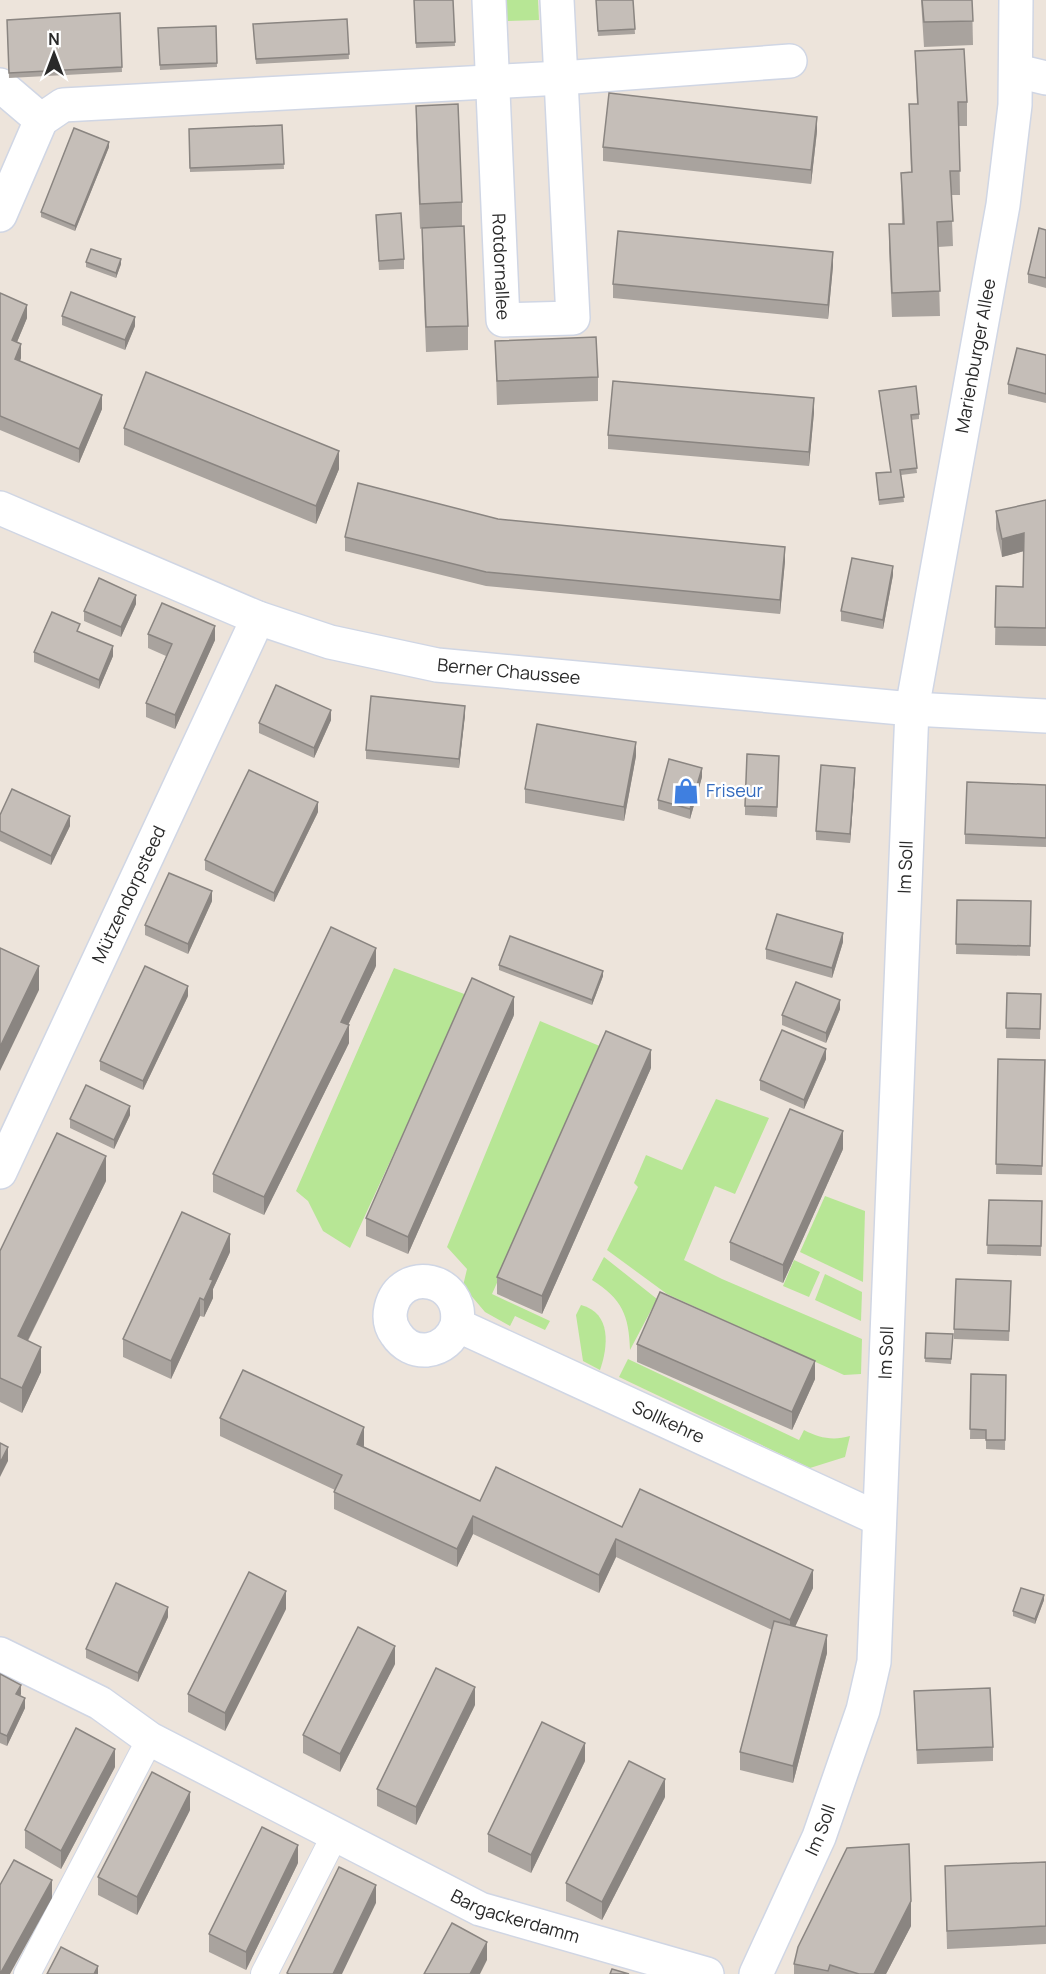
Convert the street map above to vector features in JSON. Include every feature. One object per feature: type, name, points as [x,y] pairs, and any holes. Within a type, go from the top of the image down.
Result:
[{"type":"street","name":"Rotdornallee","points":[[489,0],[503,320],[573,318],[557,0]]},
{"type":"street","name":"Marienburger Allee","points":[[912,709],[1003,205],[1015,105],[1031,74],[1016,0]]},
{"type":"street","points":[[0,215],[41,120],[63,105],[561,78],[790,61]]},
{"type":"street","points":[[0,85],[41,120]]},
{"type":"street","name":"Berner Chaussee","points":[[0,508],[258,618],[330,642],[437,665],[912,709],[1046,716]]},
{"type":"street","name":"Mützendorpsteed","points":[[0,1172],[258,618]]},
{"type":"street","name":"Im Soll","points":[[756,1974],[819,1837],[862,1710],[874,1662],[912,709]]},
{"type":"street","name":"Sollkehre","points":[[457,1325],[879,1519]]},
{"type":"street","name":"Bargackerdamm","points":[[0,1654],[100,1703],[150,1738],[480,1909],[707,1974]]},
{"type":"street","points":[[27,1974],[150,1738]]},
{"type":"street","points":[[264,1974],[335,1835]]},
{"type":"green space","points":[[505,0],[538,0],[539,20],[506,21]]},
{"type":"green space","points":[[394,968],[467,995],[350,1248],[323,1231],[308,1201],[296,1191]]},
{"type":"green space","points":[[540,1021],[602,1047],[492,1294],[550,1321],[545,1330],[515,1316],[510,1326],[485,1312],[463,1286],[467,1269],[447,1247]]},
{"type":"green space","points":[[716,1099],[769,1118],[735,1194],[715,1186],[684,1260],[722,1279],[862,1339],[861,1374],[844,1375],[667,1294],[607,1250],[638,1187],[634,1183],[646,1155],[682,1170]]},
{"type":"green space","points":[[825,1196],[865,1211],[863,1282],[800,1252]]},
{"type":"green space","points":[[604,1257],[657,1299],[630,1350],[628,1327],[622,1309],[610,1294],[592,1280]]},
{"type":"green space","points":[[794,1260],[820,1272],[809,1297],[783,1286]]},
{"type":"green space","points":[[825,1274],[862,1292],[861,1321],[815,1300]]},
{"type":"green space","points":[[581,1305],[591,1309],[603,1323],[606,1341],[600,1370],[583,1361],[576,1315]]},
{"type":"green space","points":[[628,1359],[799,1440],[804,1430],[826,1438],[850,1436],[845,1457],[810,1468],[619,1377]]},
{"type":"building","points":[[414,0],[453,0],[455,42],[416,43]]},
{"type":"building","points":[[596,0],[633,0],[635,29],[598,31]]},
{"type":"building","points":[[922,0],[972,0],[973,21],[924,22]]},
{"type":"building","points":[[120,13],[122,67],[9,73],[7,20]]},
{"type":"building","points":[[347,19],[349,54],[256,59],[253,24]]},
{"type":"building","points":[[216,26],[217,63],[160,65],[158,28]]},
{"type":"building","points":[[964,49],[967,102],[958,102],[960,171],[950,171],[953,221],[937,222],[940,291],[892,293],[889,224],[904,224],[901,173],[912,172],[909,104],[918,104],[915,51]]},
{"type":"building","points":[[609,93],[817,117],[811,170],[603,147]]},
{"type":"building","points":[[458,104],[462,202],[420,204],[416,106]]},
{"type":"building","points":[[282,125],[284,164],[190,168],[189,129]]},
{"type":"building","points":[[74,128],[109,142],[75,226],[41,212]]},
{"type":"building","points":[[401,213],[404,259],[379,261],[376,215]]},
{"type":"building","points":[[464,226],[468,326],[426,327],[422,228]]},
{"type":"building","points":[[1039,228],[1046,230],[1046,278],[1028,274]]},
{"type":"building","points":[[618,231],[833,252],[828,305],[613,284]]},
{"type":"building","points":[[91,249],[121,259],[116,273],[86,262]]},
{"type":"building","points":[[71,292],[135,317],[125,340],[62,316]]},
{"type":"building","points":[[0,293],[27,305],[12,340],[21,344],[15,359],[102,395],[79,449],[0,416]]},
{"type":"building","points":[[596,337],[598,377],[497,381],[495,341]]},
{"type":"building","points":[[1017,348],[1046,355],[1046,394],[1008,384]]},
{"type":"building","points":[[146,372],[339,451],[316,506],[124,428]]},
{"type":"building","points":[[613,381],[814,398],[809,452],[608,435]]},
{"type":"building","points":[[916,386],[919,414],[911,415],[917,468],[900,470],[904,497],[879,500],[876,473],[891,472],[879,391]]},
{"type":"building","points":[[358,483],[498,519],[785,547],[780,600],[486,572],[345,537]]},
{"type":"building","points":[[1046,500],[1046,628],[995,627],[996,586],[1023,587],[1024,533],[1002,539],[996,511]]},
{"type":"building","points":[[852,558],[893,566],[883,620],[841,611]]},
{"type":"building","points":[[99,578],[136,595],[121,627],[84,611]]},
{"type":"building","points":[[162,603],[215,626],[175,715],[146,703],[172,644],[148,634]]},
{"type":"building","points":[[52,612],[80,624],[77,631],[113,646],[99,680],[34,652]]},
{"type":"building","points":[[276,685],[331,710],[314,748],[259,723]]},
{"type":"building","points":[[371,696],[465,706],[459,759],[366,750]]},
{"type":"building","points":[[537,724],[636,742],[624,807],[525,789]]},
{"type":"building","points":[[747,754],[779,756],[777,807],[745,806]]},
{"type":"building","points":[[669,759],[702,768],[690,809],[658,800]]},
{"type":"building","points":[[821,765],[855,768],[850,834],[816,831]]},
{"type":"building","points":[[249,770],[318,802],[274,893],[205,860]]},
{"type":"building","points":[[967,782],[1046,785],[1046,838],[965,834]]},
{"type":"building","points":[[12,789],[70,816],[51,856],[0,831],[0,815]]},
{"type":"building","points":[[169,873],[212,891],[188,944],[145,925]]},
{"type":"building","points":[[957,900],[1031,901],[1030,946],[956,944]]},
{"type":"building","points":[[777,914],[843,933],[832,968],[766,949]]},
{"type":"building","points":[[331,927],[376,948],[341,1022],[349,1025],[264,1197],[213,1174]]},
{"type":"building","points":[[510,936],[603,971],[592,1000],[499,965]]},
{"type":"building","points":[[0,948],[39,966],[0,1047]]},
{"type":"building","points":[[145,966],[188,986],[143,1081],[100,1061]]},
{"type":"building","points":[[472,978],[514,997],[408,1237],[366,1218]]},
{"type":"building","points":[[796,982],[840,1000],[826,1033],[782,1015]]},
{"type":"building","points":[[1007,993],[1041,994],[1040,1029],[1006,1028]]},
{"type":"building","points":[[782,1030],[826,1049],[804,1100],[760,1080]]},
{"type":"building","points":[[606,1031],[651,1050],[542,1296],[497,1277]]},
{"type":"building","points":[[998,1059],[1045,1060],[1042,1166],[996,1164]]},
{"type":"building","points":[[86,1085],[130,1106],[114,1140],[70,1119]]},
{"type":"building","points":[[790,1109],[843,1131],[783,1265],[730,1242]]},
{"type":"building","points":[[57,1133],[106,1156],[18,1336],[41,1347],[22,1388],[0,1378],[0,1251]]},
{"type":"building","points":[[989,1200],[1042,1201],[1041,1246],[987,1245]]},
{"type":"building","points":[[182,1212],[230,1234],[210,1279],[213,1280],[204,1300],[200,1298],[171,1361],[123,1339]]},
{"type":"building","points":[[956,1279],[1011,1281],[1009,1331],[954,1329]]},
{"type":"building","points":[[660,1292],[815,1361],[792,1412],[637,1344]]},
{"type":"building","points":[[926,1333],[953,1334],[951,1359],[925,1358]]},
{"type":"building","points":[[243,1370],[364,1427],[357,1444],[480,1501],[496,1467],[622,1527],[640,1489],[813,1570],[790,1620],[616,1539],[599,1575],[473,1516],[457,1549],[334,1492],[342,1475],[220,1418]]},
{"type":"building","points":[[971,1374],[1006,1375],[1005,1440],[986,1440],[986,1430],[970,1429]]},
{"type":"building","points":[[0,1443],[8,1447],[0,1463]]},
{"type":"building","points":[[249,1572],[286,1591],[225,1713],[188,1694]]},
{"type":"building","points":[[116,1583],[168,1607],[138,1673],[86,1649]]},
{"type":"building","points":[[1021,1588],[1044,1595],[1035,1619],[1013,1611]]},
{"type":"building","points":[[774,1621],[827,1635],[793,1766],[740,1752]]},
{"type":"building","points":[[358,1627],[395,1646],[340,1754],[303,1735]]},
{"type":"building","points":[[436,1668],[475,1687],[416,1807],[377,1789]]},
{"type":"building","points":[[0,1674],[21,1685],[16,1694],[25,1698],[7,1736],[0,1733]]},
{"type":"building","points":[[990,1688],[993,1747],[917,1750],[914,1691]]},
{"type":"building","points":[[542,1722],[585,1743],[531,1855],[488,1834]]},
{"type":"building","points":[[76,1728],[115,1749],[61,1851],[25,1830]]},
{"type":"building","points":[[629,1761],[665,1779],[602,1902],[566,1883]]},
{"type":"building","points":[[152,1772],[190,1792],[137,1897],[98,1877]]},
{"type":"building","points":[[262,1827],[298,1845],[246,1952],[209,1934]]},
{"type":"building","points":[[909,1844],[911,1901],[874,1974],[859,1974],[830,1965],[828,1971],[794,1964],[798,1947],[847,1848]]},
{"type":"building","points":[[14,1860],[52,1880],[0,1974],[0,1885]]},
{"type":"building","points":[[1046,1862],[1046,1926],[947,1931],[945,1866]]},
{"type":"building","points":[[339,1867],[376,1885],[333,1974],[289,1974],[287,1973]]},
{"type":"building","points":[[452,1923],[487,1942],[470,1974],[424,1974]]},
{"type":"building","points":[[61,1947],[98,1966],[94,1974],[47,1974]]},
{"type":"building","points":[[612,1969],[629,1974],[610,1974]]},
{"type":"place","name":"Friseur","points":[[686,791]]}]
